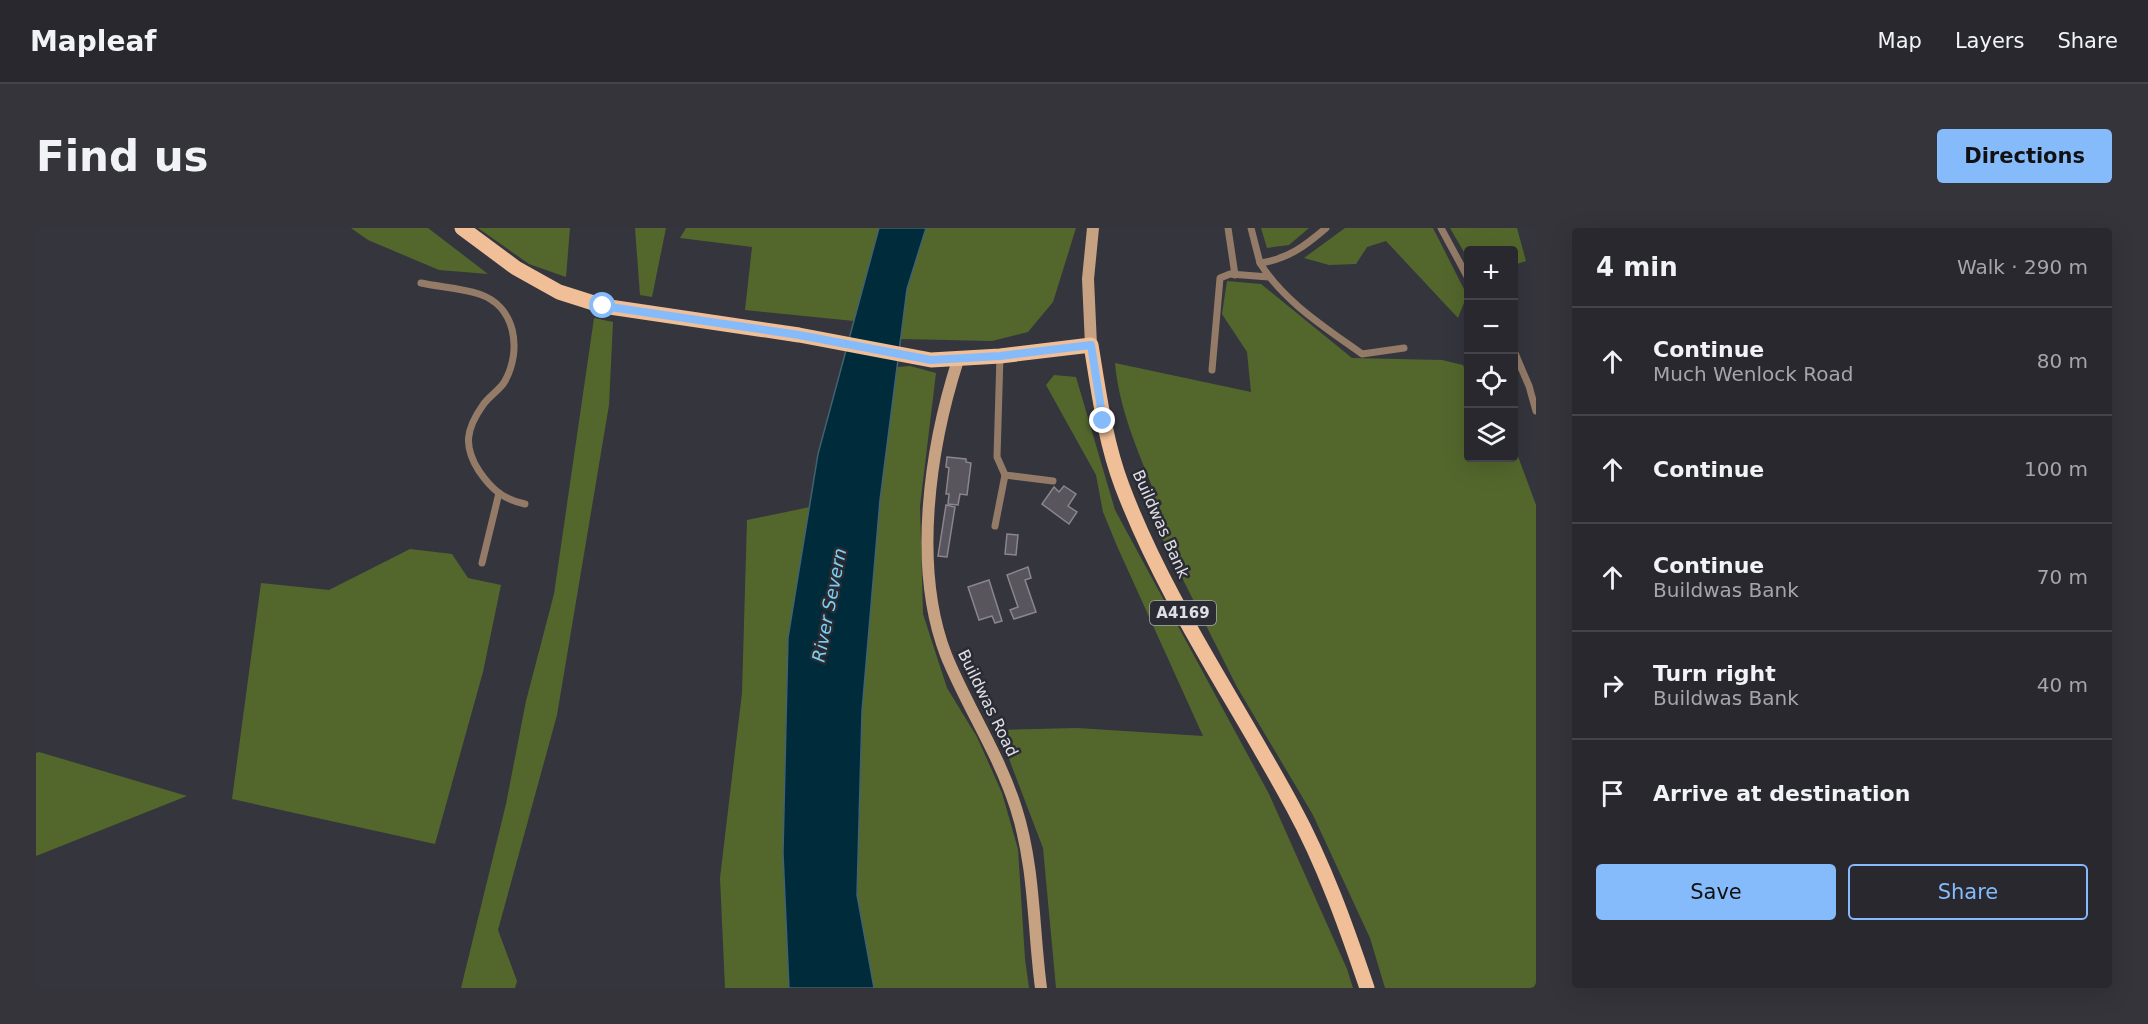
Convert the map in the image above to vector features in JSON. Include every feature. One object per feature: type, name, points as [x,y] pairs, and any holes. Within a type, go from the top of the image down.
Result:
[{"type":"main road","points":[[462,228],[516,268],[559,292],[584,302],[769,330],[931,360],[958,360],[1091,345]]},
{"type":"main road","name":"Buildwas Bank","points":[[1091,345],[1103,421],[1123,487],[1162,575],[1294,808],[1336,899],[1366,988]]},
{"type":"street","points":[[1091,345],[1088,279],[1093,228]]},
{"type":"street","name":"Buildwas Road","points":[[958,360],[947,394],[932,490],[928,565],[930,592],[945,653],[1003,772],[1016,808],[1031,872],[1041,988]]},
{"type":"lane","points":[[1228,228],[1235,275]]},
{"type":"lane","points":[[1251,228],[1260,263],[1269,277],[1318,322],[1362,354],[1404,348]]},
{"type":"lane","points":[[1260,263],[1276,261],[1300,250],[1326,228]]},
{"type":"lane","points":[[1441,228],[1464,271]]},
{"type":"lane","points":[[1212,370],[1217,286],[1224,275],[1269,277]]},
{"type":"lane","points":[[421,284],[480,294],[500,305],[515,334],[513,358],[504,382],[483,404],[470,430],[468,453],[487,483],[507,500],[525,504]]},
{"type":"lane","points":[[1515,354],[1536,411]]},
{"type":"lane","points":[[995,526],[1005,475],[997,457],[1000,356]]},
{"type":"lane","points":[[1005,475],[1053,481]]},
{"type":"lane","points":[[482,563],[499,493]]},
{"type":"green space","points":[[351,228],[428,228],[488,274],[439,270],[368,240]]},
{"type":"green space","points":[[478,228],[570,228],[566,277],[529,264]]},
{"type":"green space","points":[[635,228],[666,228],[652,297],[640,295]]},
{"type":"green space","points":[[686,228],[879,228],[854,321],[745,310],[752,247],[680,238]]},
{"type":"green space","points":[[926,228],[1076,228],[1053,302],[1028,332],[992,341],[900,339],[907,289]]},
{"type":"green space","points":[[1261,228],[1309,228],[1289,245],[1267,248]]},
{"type":"green space","points":[[1345,228],[1433,228],[1464,289],[1464,303],[1458,318],[1386,241],[1367,247],[1356,264],[1329,265],[1304,258]]},
{"type":"green space","points":[[1450,228],[1517,228],[1526,261],[1518,264],[1518,246],[1464,246],[1464,252]]},
{"type":"green space","points":[[1227,281],[1261,284],[1352,358],[1442,360],[1463,365],[1464,462],[1518,462],[1518,456],[1536,505],[1536,988],[1385,988],[1370,938],[1313,815],[1237,687],[1140,494],[1154,491],[1135,444],[1120,396],[1115,363],[1251,392],[1247,352],[1222,314]]},
{"type":"green space","points":[[594,318],[613,322],[609,405],[557,715],[498,930],[517,981],[515,988],[461,988],[506,804],[526,701],[554,594]]},
{"type":"green space","points":[[910,366],[936,373],[920,506],[923,614],[947,688],[977,737],[1002,793],[1018,849],[1029,988],[874,988],[857,895],[862,711],[880,500],[897,367]]},
{"type":"green space","points":[[1054,375],[1076,377],[1115,510],[1269,794],[1347,969],[1353,988],[1056,988],[1043,848],[998,730],[1077,728],[1203,736],[1103,512],[1096,475],[1046,385]]},
{"type":"green space","points":[[810,507],[788,638],[783,853],[789,988],[725,988],[720,878],[742,693],[747,520]]},
{"type":"green space","points":[[410,549],[452,554],[468,578],[501,585],[483,672],[435,844],[232,799],[261,583],[329,590]]},
{"type":"green space","points":[[36,753],[187,796],[36,856]]},
{"type":"water","name":"River Severn","points":[[879,228],[926,228],[907,289],[880,500],[862,711],[857,895],[874,988],[789,988],[783,853],[788,638],[818,454]]},
{"type":"building","points":[[947,457],[966,459],[966,462],[971,463],[967,495],[960,494],[958,505],[948,504]]},
{"type":"building","points":[[1064,486],[1076,494],[1068,506],[1077,512],[1069,524],[1042,504],[1054,487],[1059,492]]},
{"type":"building","points":[[946,505],[955,507],[947,557],[938,556]]},
{"type":"building","points":[[1007,534],[1018,535],[1016,555],[1005,554]]},
{"type":"building","points":[[1028,567],[1031,578],[1025,580],[1036,612],[1014,619],[1010,610],[1018,607],[1007,575]]},
{"type":"building","points":[[989,580],[1002,621],[995,623],[992,616],[979,620],[968,587]]},
{"type":"route","points":[[603,306],[799,335],[899,356],[931,360],[958,360],[1091,345],[1103,421]]}]
